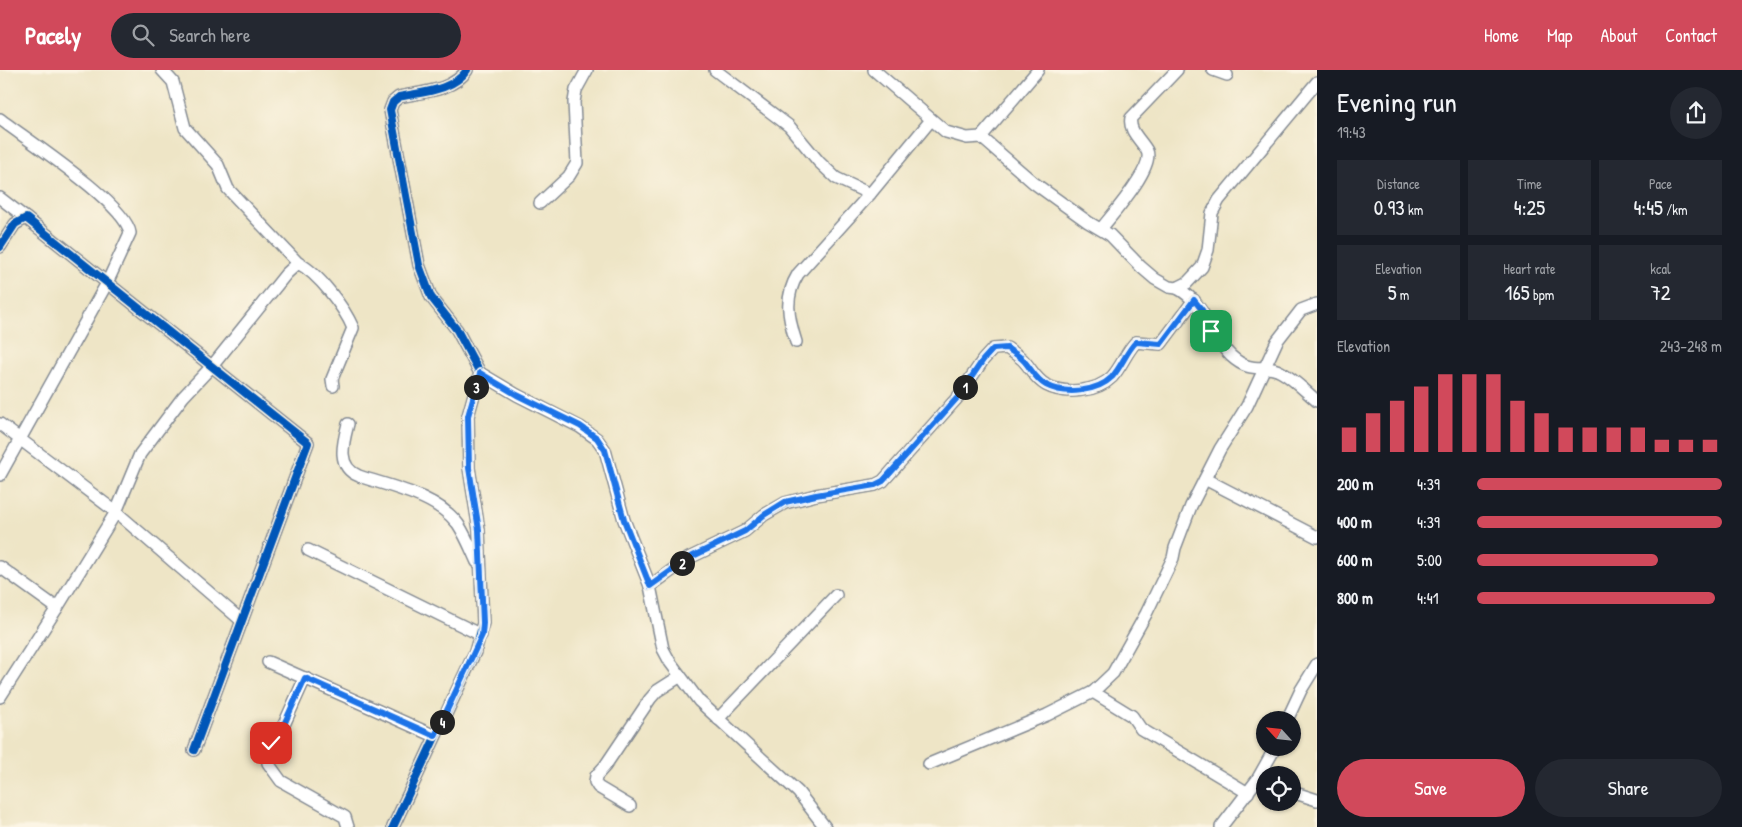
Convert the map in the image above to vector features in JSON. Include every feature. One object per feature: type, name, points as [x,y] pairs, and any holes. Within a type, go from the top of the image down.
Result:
[{"type":"street","points":[[162,70],[173,82],[185,128],[218,166],[228,189],[298,263],[307,268],[347,313],[353,328],[332,379],[333,386]]},
{"type":"street","points":[[393,827],[482,635],[483,623],[479,530],[469,468],[468,416],[480,373],[457,330],[431,297],[419,265],[390,114],[391,104],[396,99],[445,87],[456,81],[467,70]]},
{"type":"street","points":[[540,203],[569,176],[577,163],[574,102],[576,90],[587,70]]},
{"type":"street","points":[[715,70],[789,126],[819,162],[836,178],[870,194]]},
{"type":"street","points":[[874,70],[931,120],[954,136],[981,137],[1034,183],[1118,241],[1155,279],[1169,287],[1177,288],[1194,300],[1202,310],[1211,331],[1231,355],[1250,368],[1281,372],[1317,402]]},
{"type":"street","points":[[981,137],[1038,70]]},
{"type":"street","points":[[1101,229],[1140,177],[1148,163],[1148,152],[1132,128],[1131,118],[1178,70]]},
{"type":"street","points":[[1213,70],[1227,75]]},
{"type":"street","points":[[1177,288],[1187,282],[1202,267],[1208,250],[1212,213],[1219,200],[1317,82]]},
{"type":"street","points":[[0,119],[74,174],[120,213],[129,226],[130,233],[106,283],[0,475]]},
{"type":"street","points":[[796,342],[788,317],[792,284],[798,274],[870,194],[931,120]]},
{"type":"street","points":[[0,198],[213,365],[308,443],[194,750]]},
{"type":"street","points":[[0,247],[15,224],[26,218]]},
{"type":"street","points":[[0,697],[116,512],[140,454],[183,397],[213,365],[286,274],[298,263]]},
{"type":"street","points":[[650,586],[689,558],[745,531],[764,515],[785,502],[875,485],[883,481],[958,397],[983,360],[993,349],[1007,348],[1023,359],[1035,376],[1046,386],[1063,390],[1081,391],[1099,386],[1111,378],[1136,342],[1161,344],[1194,300]]},
{"type":"street","points":[[929,764],[1047,715],[1093,692],[1113,673],[1146,614],[1173,558],[1184,522],[1205,479],[1265,369],[1277,341],[1301,310],[1317,304]]},
{"type":"street","points":[[480,373],[517,395],[580,426],[597,438],[605,450],[624,520],[650,586],[663,650],[679,677],[718,720],[798,792],[826,827]]},
{"type":"street","points":[[0,424],[21,438],[116,512],[242,621]]},
{"type":"street","points":[[348,424],[342,449],[343,459],[349,470],[359,476],[429,502],[447,512],[458,525],[480,568]]},
{"type":"street","points":[[1205,479],[1317,538]]},
{"type":"street","points":[[308,550],[482,635]]},
{"type":"street","points":[[0,567],[57,608]]},
{"type":"street","points":[[718,720],[836,595]]},
{"type":"street","points":[[268,662],[435,736]]},
{"type":"street","points":[[1291,711],[1301,690],[1317,664]]},
{"type":"street","points":[[630,806],[598,787],[595,782],[596,776],[605,766],[650,699],[657,691],[679,677]]},
{"type":"street","points":[[305,678],[282,729],[271,743],[268,763],[281,781],[345,817],[348,827]]},
{"type":"street","points":[[1093,692],[1132,716],[1141,730],[1248,794]]},
{"type":"street","points":[[1221,827],[1256,786]]},
{"type":"street","points":[[1301,795],[1317,800]]},
{"type":"cycle path","points":[[393,827],[475,652],[483,623],[479,530],[469,468],[468,416],[480,373],[457,330],[431,297],[419,265],[390,110],[393,102],[399,97],[436,90],[454,82],[467,70]]},
{"type":"cycle path","points":[[0,247],[15,224],[26,218],[308,443],[194,750]]},
{"type":"cycle path","points":[[650,586],[689,558],[745,531],[764,515],[785,503],[816,495],[875,485],[883,481],[958,397],[983,360],[993,349],[1007,348],[1023,360],[1036,377],[1046,385],[1071,391],[1090,389],[1106,382],[1112,377],[1136,342],[1161,344],[1194,300]]},
{"type":"route","points":[[271,743],[282,729],[305,678],[435,736],[482,635],[479,530],[469,468],[468,416],[480,373],[517,395],[580,426],[597,438],[605,450],[624,520],[650,586],[689,558],[730,540],[745,531],[764,515],[785,502],[875,485],[883,481],[939,420],[993,349],[1007,348],[1023,359],[1035,376],[1046,386],[1063,390],[1081,391],[1099,386],[1111,378],[1130,348],[1136,342],[1143,341],[1154,345],[1161,344],[1168,338],[1194,300],[1202,310],[1211,331]]}]
